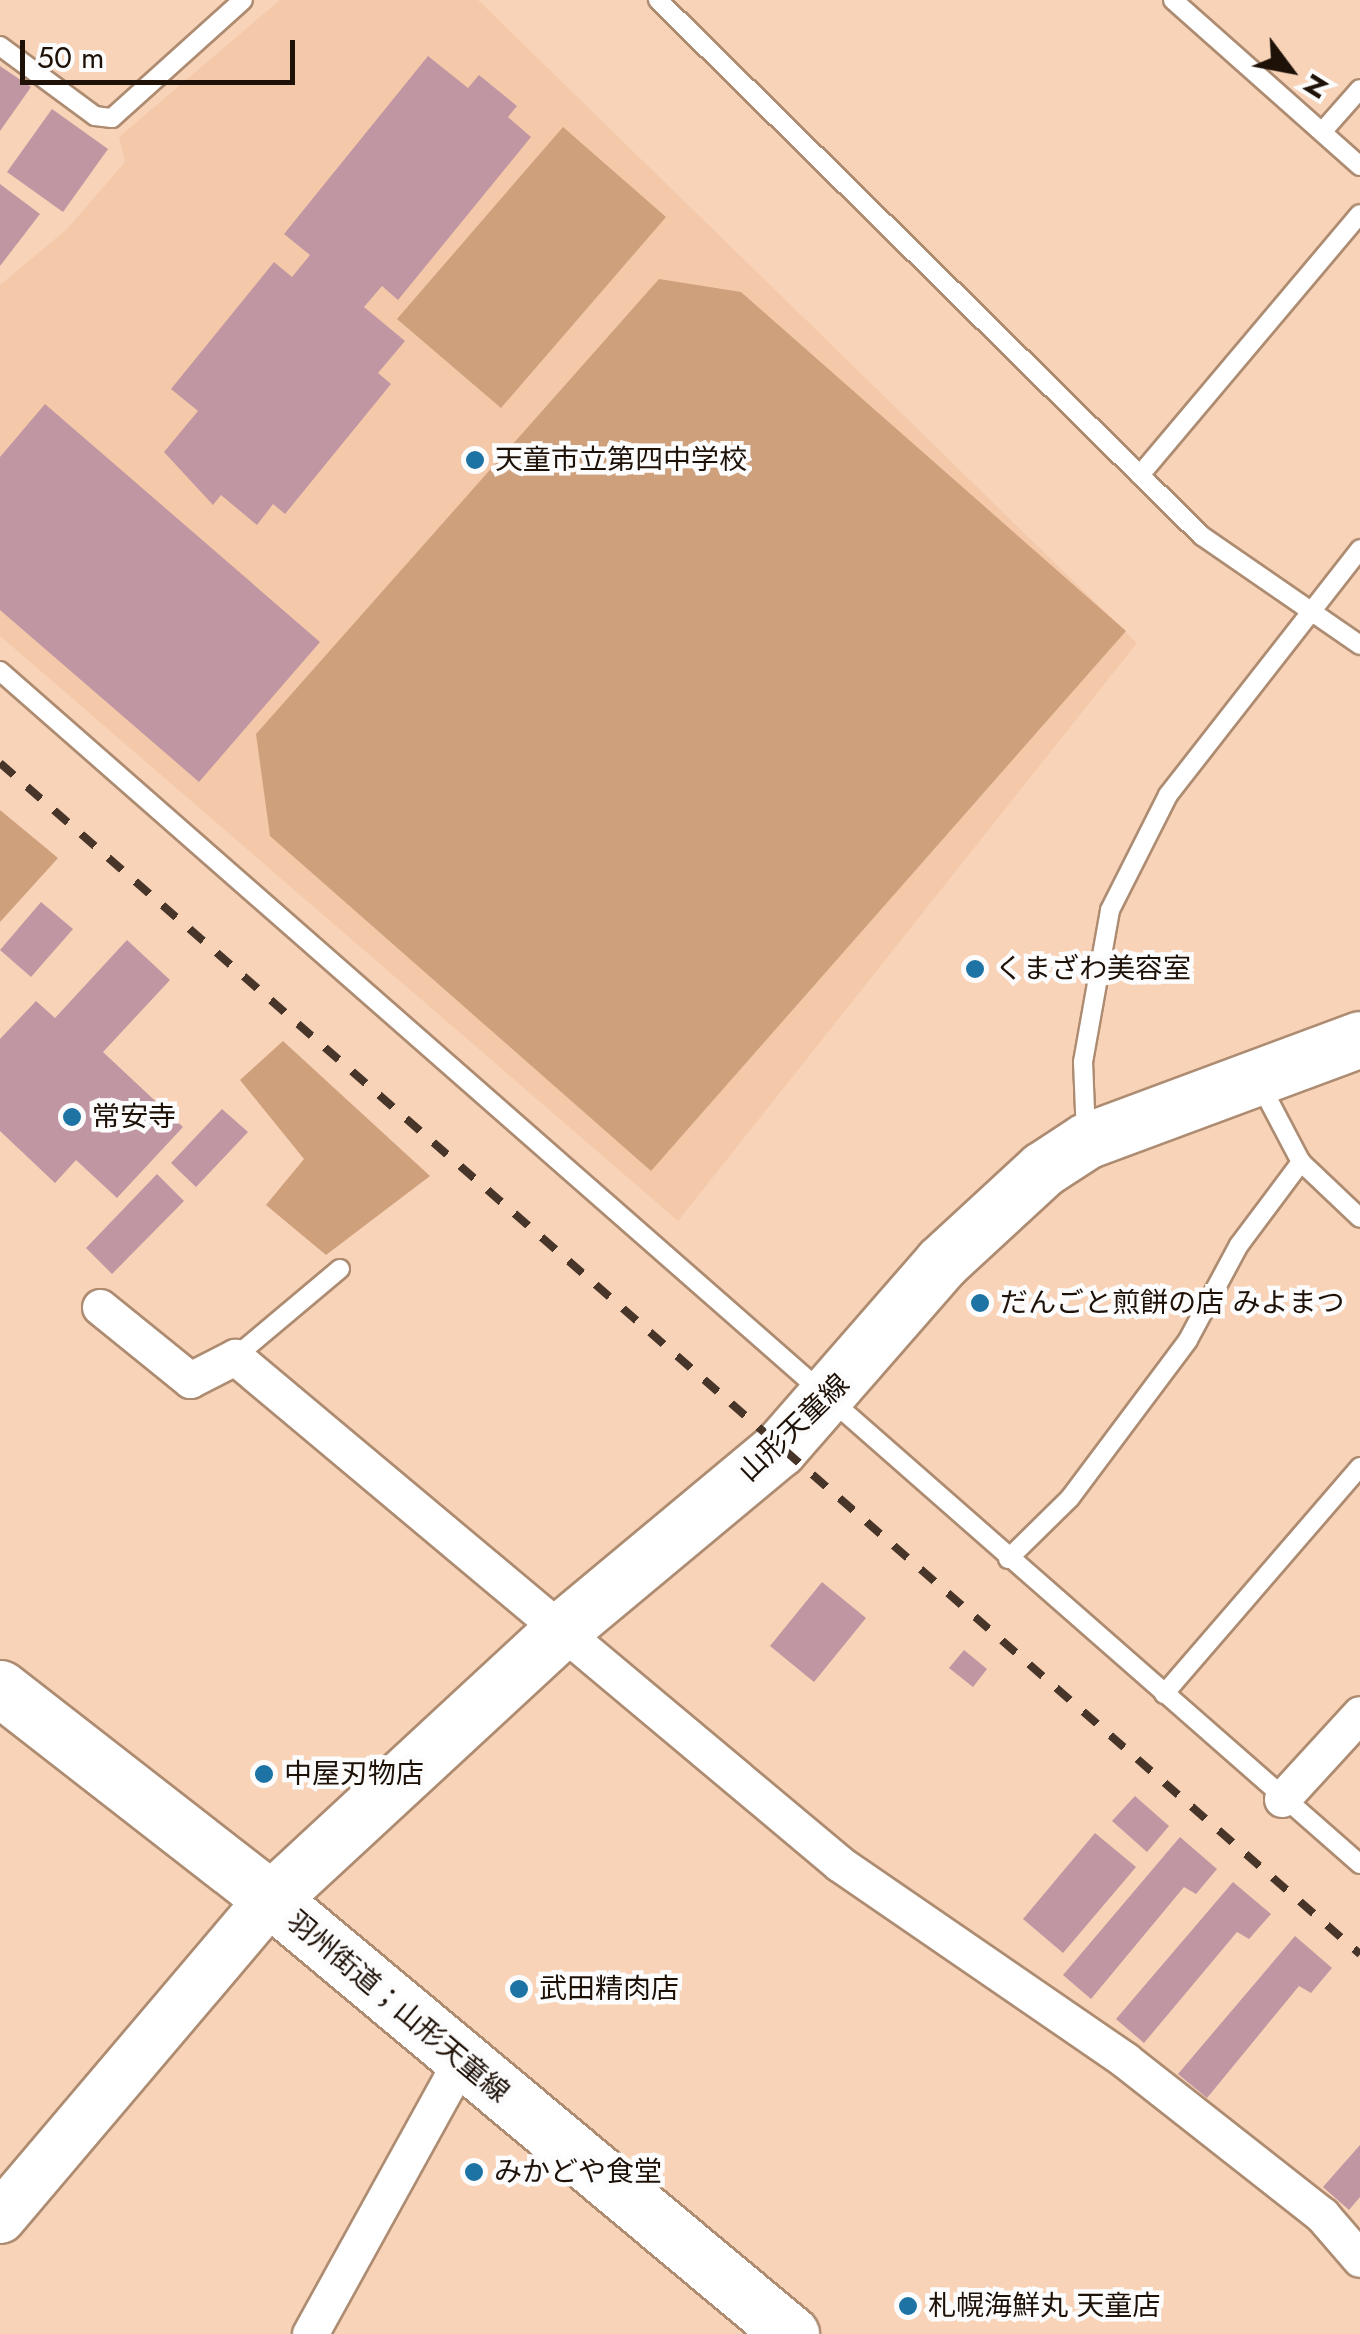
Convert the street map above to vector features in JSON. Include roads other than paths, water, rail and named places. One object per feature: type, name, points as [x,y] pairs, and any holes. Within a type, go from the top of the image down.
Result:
[{"type":"main road","name":"山形天童線","points":[[271,1899],[560,1632],[828,1399],[992,1210],[1086,1141],[1360,1039]]},
{"type":"main road","name":"羽州街道；山形天童線","points":[[0,1688],[271,1899],[791,2334]]},
{"type":"street","points":[[100,1307],[190,1380],[234,1357],[840,1864],[1125,2060],[1322,2214],[1360,2259]]},
{"type":"street","points":[[1282,1798],[1360,1714]]},
{"type":"street","points":[[0,2218],[271,1899]]},
{"type":"street","points":[[310,2334],[461,2060]]},
{"type":"lane","points":[[0,46],[95,116],[112,118],[243,0]]},
{"type":"lane","points":[[658,0],[1202,536],[1360,645]]},
{"type":"lane","points":[[1173,0],[1360,166]]},
{"type":"lane","points":[[1322,132],[1360,89]]},
{"type":"lane","points":[[1140,475],[1360,214]]},
{"type":"lane","points":[[1086,1141],[1083,1062],[1110,910],[1168,796],[1360,549]]},
{"type":"lane","points":[[0,672],[1360,1864]]},
{"type":"lane","points":[[1257,1078],[1302,1162],[1360,1218]]},
{"type":"lane","points":[[1008,1559],[1070,1498],[1188,1340],[1239,1245],[1302,1162]]},
{"type":"lane","points":[[234,1357],[340,1269]]},
{"type":"lane","points":[[1164,1694],[1360,1467]]},
{"type":"railway","points":[[0,763],[1360,1954]]},
{"type":"place","name":"天童市立第四中学校","points":[[475,460]]},
{"type":"place","name":"くまざわ美容室","points":[[975,969]]},
{"type":"place","name":"常安寺","points":[[72,1117]]},
{"type":"place","name":"だんごと煎餅の店 みよまつ","points":[[980,1303]]},
{"type":"place","name":"中屋刃物店","points":[[264,1774]]},
{"type":"place","name":"武田精肉店","points":[[519,1989]]},
{"type":"place","name":"みかどや食堂","points":[[474,2172]]},
{"type":"place","name":"札幌海鮮丸 天童店","points":[[908,2306]]}]
